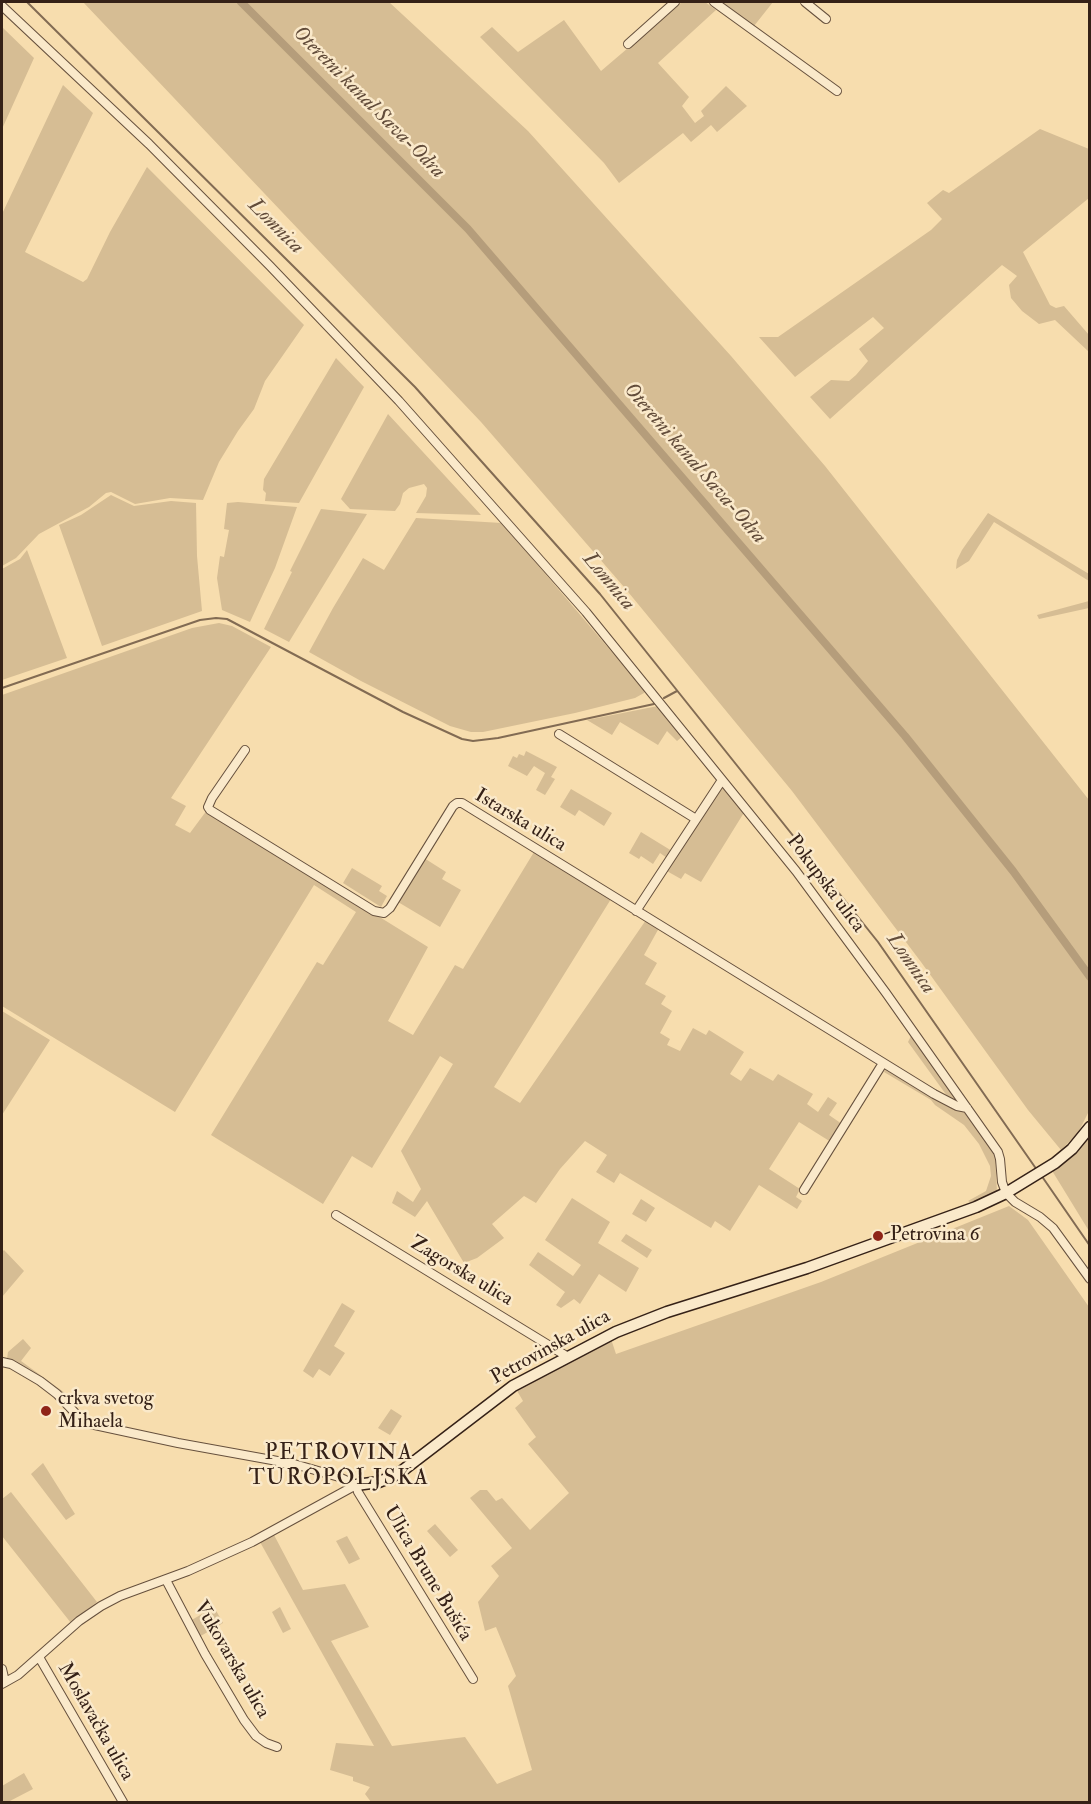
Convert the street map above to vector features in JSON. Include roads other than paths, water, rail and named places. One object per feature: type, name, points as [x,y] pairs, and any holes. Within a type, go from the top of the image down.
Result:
[{"type":"street","points":[[628,44],[675,2]]},
{"type":"street","points":[[714,2],[837,91]]},
{"type":"street","points":[[805,2],[826,20]]},
{"type":"street","name":"Pokupska ulica","points":[[2,6],[149,144],[270,266],[399,401],[586,612],[803,880],[886,993],[998,1152],[1005,1193]]},
{"type":"street","points":[[558,734],[696,819]]},
{"type":"street","name":"Istarska ulica","points":[[245,750],[212,798],[208,807],[210,810],[380,914],[390,908],[397,899],[422,854],[457,803],[466,806],[883,1063],[950,1103],[967,1108]]},
{"type":"street","points":[[636,911],[722,780]]},
{"type":"street","points":[[804,1190],[883,1063]]},
{"type":"street","name":"Petrovinska ulica","points":[[3,1683],[18,1675],[79,1621],[101,1606],[252,1542],[356,1485],[380,1482],[398,1474],[497,1397],[616,1332],[647,1318],[807,1268],[950,1218],[1030,1179],[1072,1149],[1089,1127]]},
{"type":"street","points":[[1005,1193],[1053,1228],[1089,1279]]},
{"type":"street","name":"Zagorska ulica","points":[[336,1215],[568,1357]]},
{"type":"street","points":[[2,1362],[11,1364],[40,1381],[57,1394],[79,1417],[90,1424],[294,1464],[339,1477],[356,1485]]},
{"type":"street","name":"Ulica Brune Bušića","points":[[356,1485],[358,1492],[473,1679]]},
{"type":"street","name":"Vukovarska ulica","points":[[166,1580],[205,1654],[244,1720],[256,1736],[277,1747]]},
{"type":"street","name":"Moslavačka ulica","points":[[39,1657],[123,1803]]},
{"type":"street","points":[[2,1669],[3,1683]]},
{"type":"waterway","name":"Lomnica","points":[[27,2],[415,387],[600,594],[878,942],[1037,1170]]},
{"type":"waterway","name":"Oteretni kanal Sava-Odra","points":[[241,2],[468,229],[905,736],[1013,871],[1090,977]]},
{"type":"waterway","points":[[2,688],[200,620],[216,618],[227,619],[403,712],[462,739],[473,741],[498,738],[654,704]]},
{"type":"waterway","points":[[664,698],[677,691]]},
{"type":"waterway","name":"Lomnica","points":[[1041,1175],[1090,1246]]},
{"type":"place","name":"Petrovina 6","points":[[878,1236]]},
{"type":"place","name":"crkva svetog Mihaela","points":[[46,1411]]},
{"type":"district","name":"PETROVINA TUROPOLJSKA","points":[[339,1466]]}]
